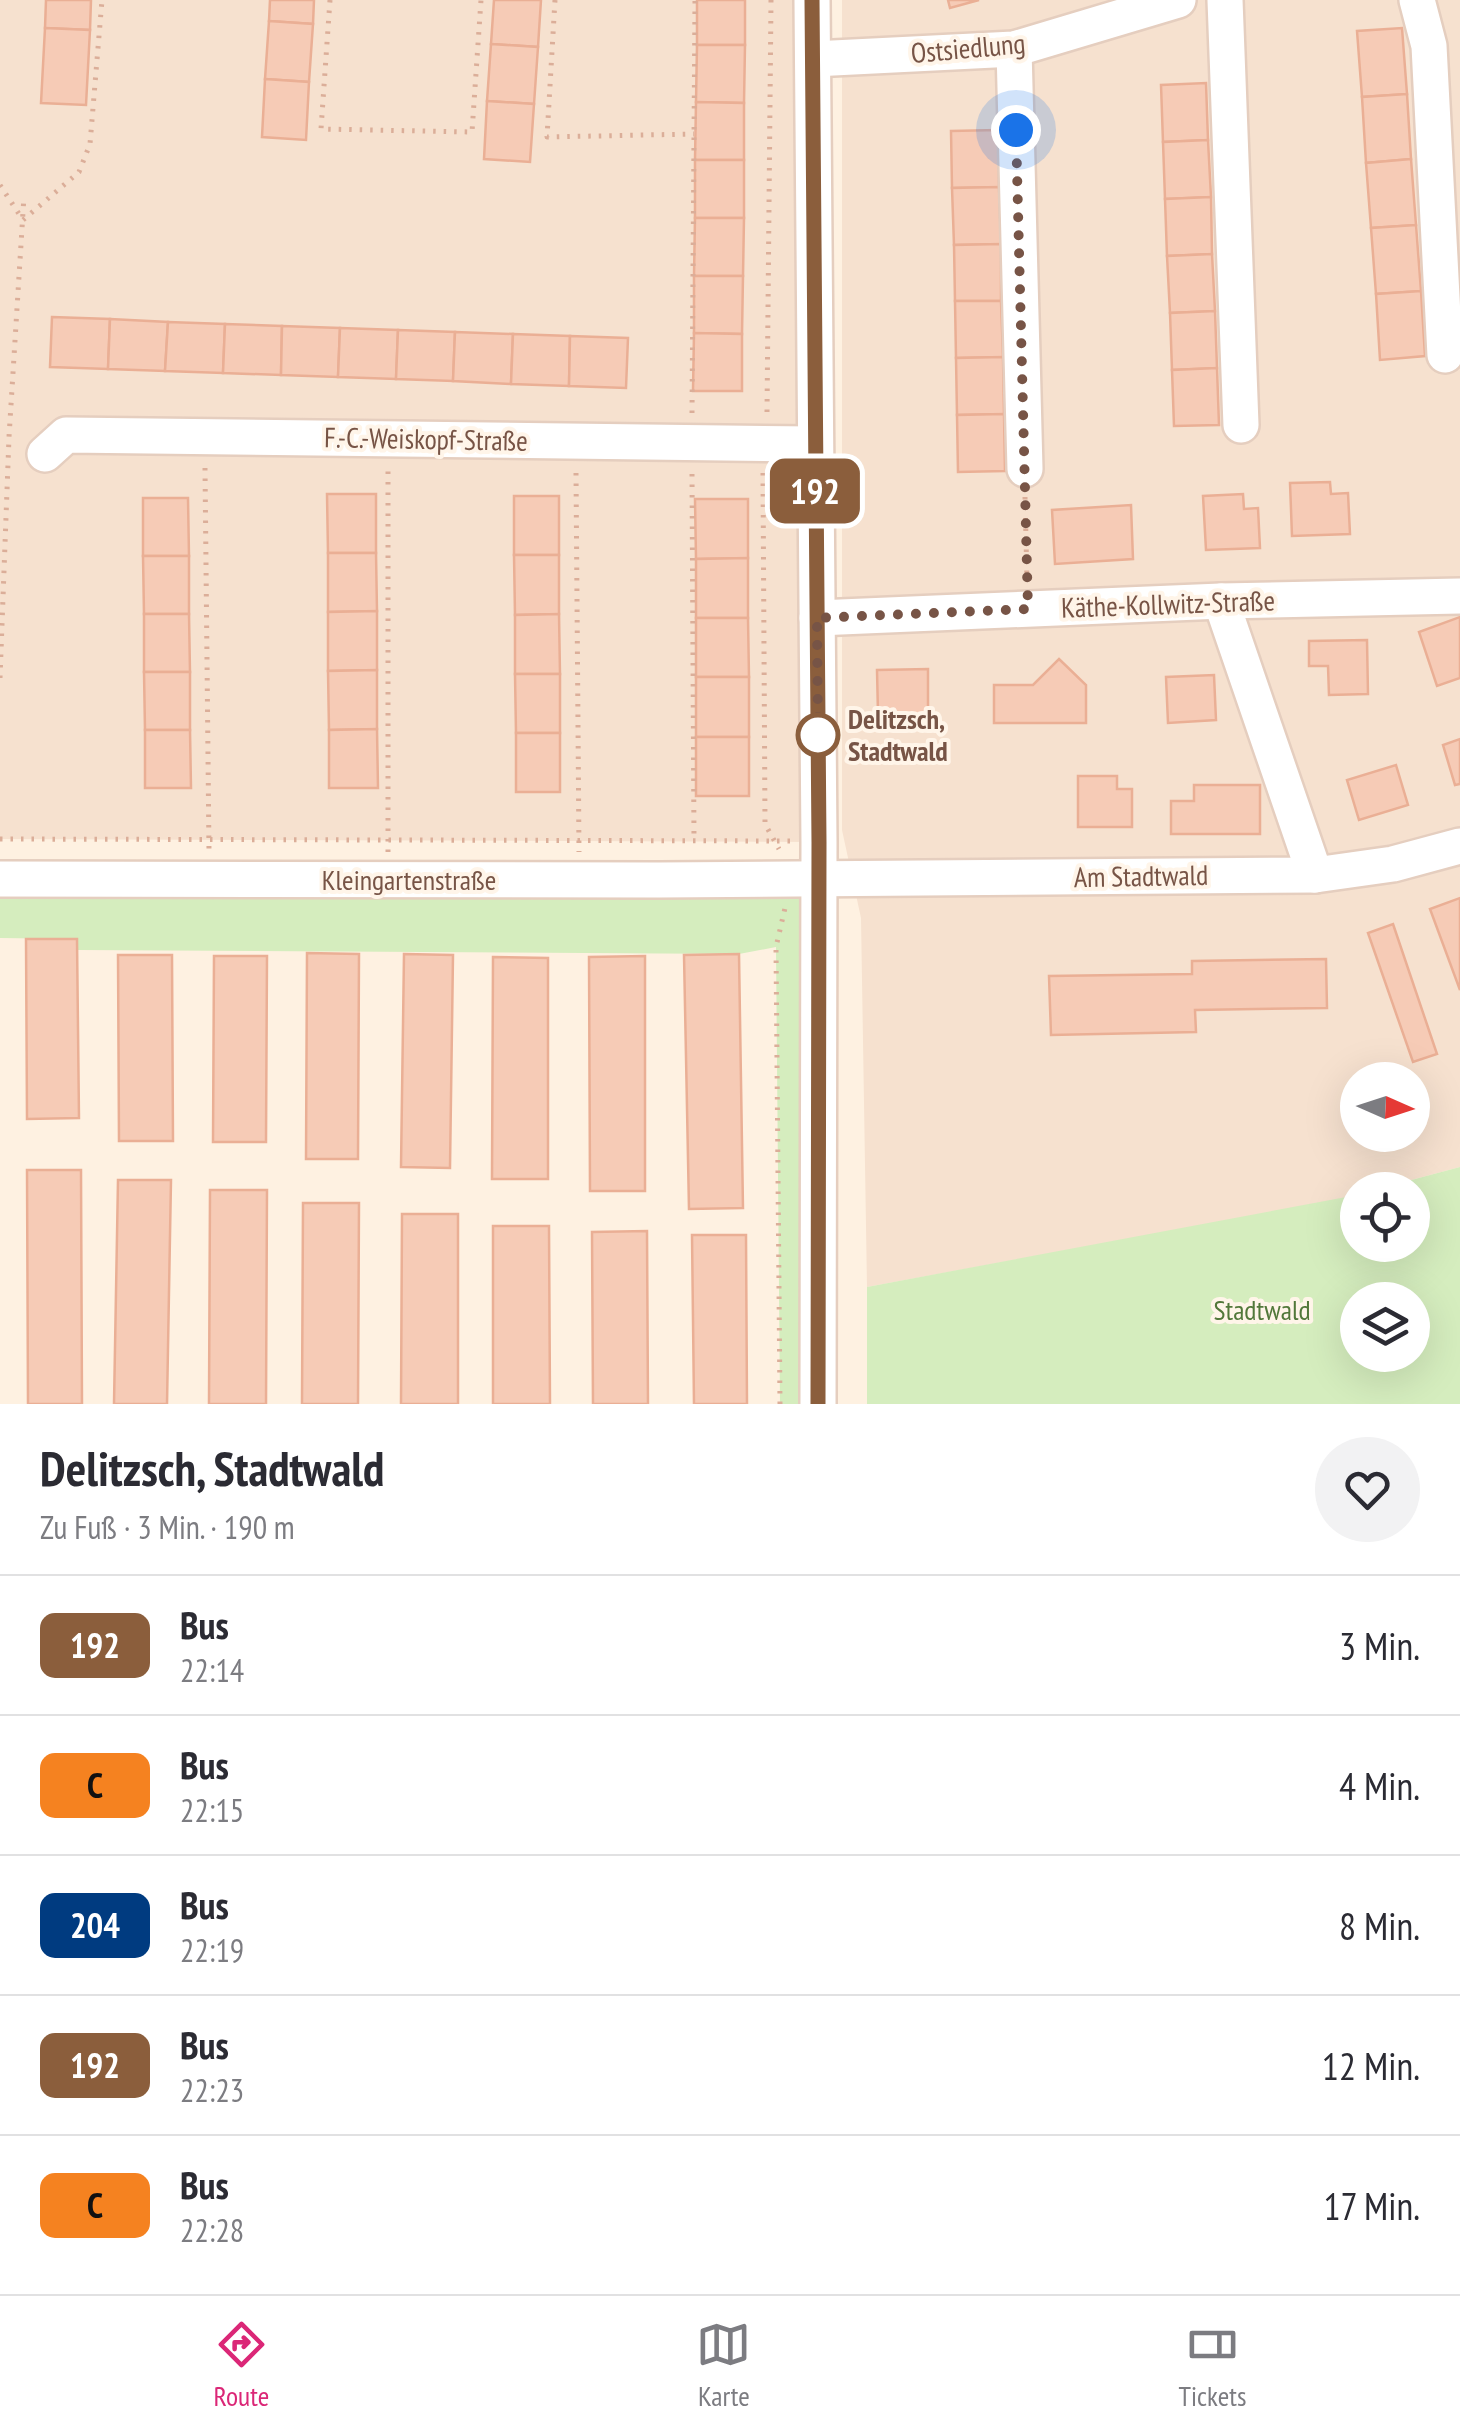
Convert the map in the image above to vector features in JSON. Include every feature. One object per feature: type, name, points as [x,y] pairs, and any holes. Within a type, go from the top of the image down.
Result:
[{"type":"street","points":[[812,0],[819,842],[802,880],[818,1404]]},
{"type":"street","name":"Ostsiedlung","points":[[812,59],[1014,49],[1178,0]]},
{"type":"street","points":[[1225,0],[1241,424]]},
{"type":"street","points":[[1417,0],[1429,46],[1445,355]]},
{"type":"street","points":[[1014,49],[1024,469]]},
{"type":"street","name":"F.-C.-Weiskopf-Straße","points":[[44,454],[66,435],[814,444]]},
{"type":"street","name":"Käthe-Kollwitz-Straße","points":[[817,618],[1220,601],[1460,596]]},
{"type":"street","points":[[1220,601],[1314,874]]},
{"type":"street","name":"Am Stadtwald","points":[[802,880],[1314,874],[1394,864],[1460,846]]},
{"type":"street","name":"Kleingartenstraße","points":[[0,879],[802,880]]},
{"type":"path","points":[[23,220],[79,172],[90,144],[102,0]]},
{"type":"path","points":[[330,0],[321,129],[472,132],[481,0]]},
{"type":"path","points":[[555,0],[547,137],[694,134]]},
{"type":"path","points":[[694,841],[695,0]]},
{"type":"path","points":[[0,185],[23,220]]},
{"type":"path","points":[[0,678],[24,196]]},
{"type":"path","points":[[205,436],[210,880]]},
{"type":"path","points":[[385,880],[389,839],[388,438]]},
{"type":"path","points":[[576,440],[579,880]]},
{"type":"path","points":[[1024,469],[1028,609]]},
{"type":"path","points":[[0,839],[819,842]]},
{"type":"path","points":[[780,1404],[776,947],[786,906],[802,880]]},
{"type":"shaded area","points":[[0,0],[815,0],[819,842],[0,839]]},
{"type":"shaded area","points":[[842,0],[1460,0],[1460,1167],[1430,1175],[1430,1172],[1340,1172],[1340,1200],[1335,1201],[867,1287],[861,918],[842,830]]},
{"type":"green space","points":[[0,879],[819,880],[818,1404],[780,1404],[776,947],[739,954],[77,950],[76,939],[0,938]]},
{"type":"green space","name":"Stadtwald","points":[[1460,1167],[1460,1404],[867,1404],[867,1287],[1340,1198],[1340,1262],[1430,1262],[1430,1175]]},
{"type":"building","points":[[46,0],[91,0],[90,30],[45,28]]},
{"type":"building","points":[[270,0],[314,0],[313,24],[269,21]]},
{"type":"building","points":[[494,0],[541,0],[538,47],[491,44]]},
{"type":"building","points":[[697,0],[745,0],[745,45],[697,45]]},
{"type":"building","points":[[948,0],[979,0],[950,8]]},
{"type":"building","points":[[269,21],[313,24],[309,82],[265,79]]},
{"type":"building","points":[[45,28],[90,30],[86,105],[41,103]]},
{"type":"building","points":[[1402,28],[1407,94],[1362,97],[1357,31]]},
{"type":"building","points":[[491,44],[538,47],[534,104],[487,101]]},
{"type":"building","points":[[697,45],[745,45],[744,103],[696,102]]},
{"type":"building","points":[[265,79],[309,82],[306,140],[262,137]]},
{"type":"building","points":[[1206,83],[1208,140],[1163,142],[1161,85]]},
{"type":"building","points":[[1407,94],[1411,159],[1366,163],[1362,97]]},
{"type":"building","points":[[487,101],[534,104],[530,162],[484,159]]},
{"type":"building","points":[[696,102],[744,103],[744,160],[695,160]]},
{"type":"building","points":[[998,130],[999,187],[952,188],[951,131]]},
{"type":"building","points":[[1208,140],[1211,197],[1165,199],[1163,142]]},
{"type":"building","points":[[1411,159],[1416,225],[1371,228],[1366,163]]},
{"type":"building","points":[[695,160],[744,160],[744,218],[695,218]]},
{"type":"building","points":[[999,187],[1001,244],[954,245],[952,188]]},
{"type":"building","points":[[1211,197],[1212,254],[1167,256],[1165,199]]},
{"type":"building","points":[[695,218],[744,218],[743,276],[694,276]]},
{"type":"building","points":[[1416,225],[1421,291],[1376,294],[1371,228]]},
{"type":"building","points":[[1001,244],[1001,301],[955,301],[954,245]]},
{"type":"building","points":[[1212,254],[1215,311],[1170,313],[1167,256]]},
{"type":"building","points":[[694,276],[743,276],[742,334],[694,333]]},
{"type":"building","points":[[1421,291],[1425,356],[1380,360],[1376,294]]},
{"type":"building","points":[[955,301],[1001,301],[1003,357],[956,358]]},
{"type":"building","points":[[1215,311],[1217,368],[1172,370],[1170,313]]},
{"type":"building","points":[[52,317],[110,319],[108,369],[50,367]]},
{"type":"building","points":[[110,319],[168,322],[165,371],[108,369]]},
{"type":"building","points":[[168,322],[225,324],[223,373],[165,371]]},
{"type":"building","points":[[225,324],[282,326],[281,375],[223,373]]},
{"type":"building","points":[[282,326],[340,328],[338,377],[281,375]]},
{"type":"building","points":[[340,328],[398,330],[396,379],[338,377]]},
{"type":"building","points":[[398,330],[455,332],[453,381],[396,379]]},
{"type":"building","points":[[455,332],[513,334],[511,384],[453,381]]},
{"type":"building","points":[[694,333],[742,334],[742,391],[693,391]]},
{"type":"building","points":[[513,334],[570,336],[569,386],[511,384]]},
{"type":"building","points":[[570,336],[628,338],[626,388],[569,386]]},
{"type":"building","points":[[1003,357],[1004,414],[957,415],[956,358]]},
{"type":"building","points":[[1217,368],[1219,425],[1174,426],[1172,370]]},
{"type":"building","points":[[1004,414],[1005,471],[958,472],[957,415]]},
{"type":"building","points":[[1330,482],[1331,494],[1348,493],[1350,534],[1292,536],[1290,483]]},
{"type":"building","points":[[327,494],[376,494],[376,553],[328,553]]},
{"type":"building","points":[[1243,494],[1244,509],[1258,508],[1260,548],[1206,550],[1203,496]]},
{"type":"building","points":[[514,496],[559,496],[559,555],[514,555]]},
{"type":"building","points":[[143,498],[188,498],[189,556],[143,556]]},
{"type":"building","points":[[695,499],[748,499],[748,558],[696,559]]},
{"type":"building","points":[[1131,505],[1133,559],[1055,564],[1052,510]]},
{"type":"building","points":[[328,553],[376,553],[377,611],[328,612]]},
{"type":"building","points":[[514,555],[559,555],[559,614],[515,615]]},
{"type":"building","points":[[143,556],[189,556],[189,614],[144,614]]},
{"type":"building","points":[[748,558],[748,618],[696,618],[696,559]]},
{"type":"building","points":[[377,611],[377,670],[328,671],[328,612]]},
{"type":"building","points":[[144,614],[189,614],[190,672],[144,672]]},
{"type":"building","points":[[559,614],[560,674],[515,674],[515,615]]},
{"type":"building","points":[[1460,617],[1460,678],[1437,686],[1419,632]]},
{"type":"building","points":[[696,618],[748,618],[749,677],[696,677]]},
{"type":"building","points":[[1367,640],[1368,694],[1329,695],[1328,666],[1309,666],[1309,641]]},
{"type":"building","points":[[1059,659],[1086,685],[1086,723],[994,723],[994,685],[1033,685]]},
{"type":"building","points":[[928,669],[928,713],[878,714],[877,670]]},
{"type":"building","points":[[377,670],[377,729],[329,730],[328,671]]},
{"type":"building","points":[[144,672],[190,672],[190,730],[145,730]]},
{"type":"building","points":[[515,674],[560,674],[560,733],[516,733]]},
{"type":"building","points":[[1214,675],[1216,720],[1168,723],[1166,677]]},
{"type":"building","points":[[696,677],[749,677],[749,737],[696,737]]},
{"type":"building","points":[[377,729],[378,788],[329,788],[329,730]]},
{"type":"building","points":[[145,730],[190,730],[191,788],[145,788]]},
{"type":"building","points":[[516,733],[560,733],[560,792],[516,792]]},
{"type":"building","points":[[696,737],[749,737],[749,796],[696,796]]},
{"type":"building","points":[[1460,739],[1460,784],[1455,785],[1443,745]]},
{"type":"building","points":[[1396,765],[1408,805],[1359,820],[1347,780]]},
{"type":"building","points":[[1078,776],[1117,776],[1117,789],[1132,789],[1132,827],[1078,827]]},
{"type":"building","points":[[1194,785],[1260,785],[1260,834],[1171,834],[1171,801],[1194,801]]},
{"type":"building","points":[[1460,898],[1460,990],[1430,909]]},
{"type":"building","points":[[1393,924],[1437,1054],[1413,1062],[1368,933]]},
{"type":"building","points":[[26,939],[77,939],[79,1118],[27,1119]]},
{"type":"building","points":[[307,953],[359,954],[358,1159],[306,1159]]},
{"type":"building","points":[[404,954],[453,955],[450,1168],[401,1167]]},
{"type":"building","points":[[739,954],[743,1208],[689,1209],[684,955]]},
{"type":"building","points":[[118,955],[172,955],[173,1141],[119,1141]]},
{"type":"building","points":[[214,956],[267,956],[266,1142],[213,1142]]},
{"type":"building","points":[[645,956],[645,1191],[590,1191],[589,957]]},
{"type":"building","points":[[493,957],[548,958],[548,1179],[492,1179]]},
{"type":"building","points":[[1326,959],[1327,1008],[1195,1010],[1196,1032],[1051,1035],[1049,976],[1192,974],[1192,961]]},
{"type":"building","points":[[27,1170],[81,1170],[82,1404],[28,1404]]},
{"type":"building","points":[[118,1180],[171,1180],[167,1404],[114,1404]]},
{"type":"building","points":[[210,1190],[267,1190],[266,1404],[209,1404]]},
{"type":"building","points":[[303,1203],[359,1203],[358,1404],[302,1404]]},
{"type":"building","points":[[402,1214],[458,1214],[458,1404],[401,1404]]},
{"type":"building","points":[[493,1226],[549,1226],[550,1404],[493,1404]]},
{"type":"building","points":[[647,1231],[648,1404],[593,1404],[592,1232]]},
{"type":"building","points":[[692,1235],[746,1235],[747,1404],[694,1404]]},
{"type":"bus line","name":"192","points":[[812,0],[819,842],[818,1404]]},
{"type":"place","name":"Delitzsch, Stadtwald","points":[[818,735]]},
{"type":"route","points":[[818,735],[817,618],[1028,609],[1016,130]]}]
